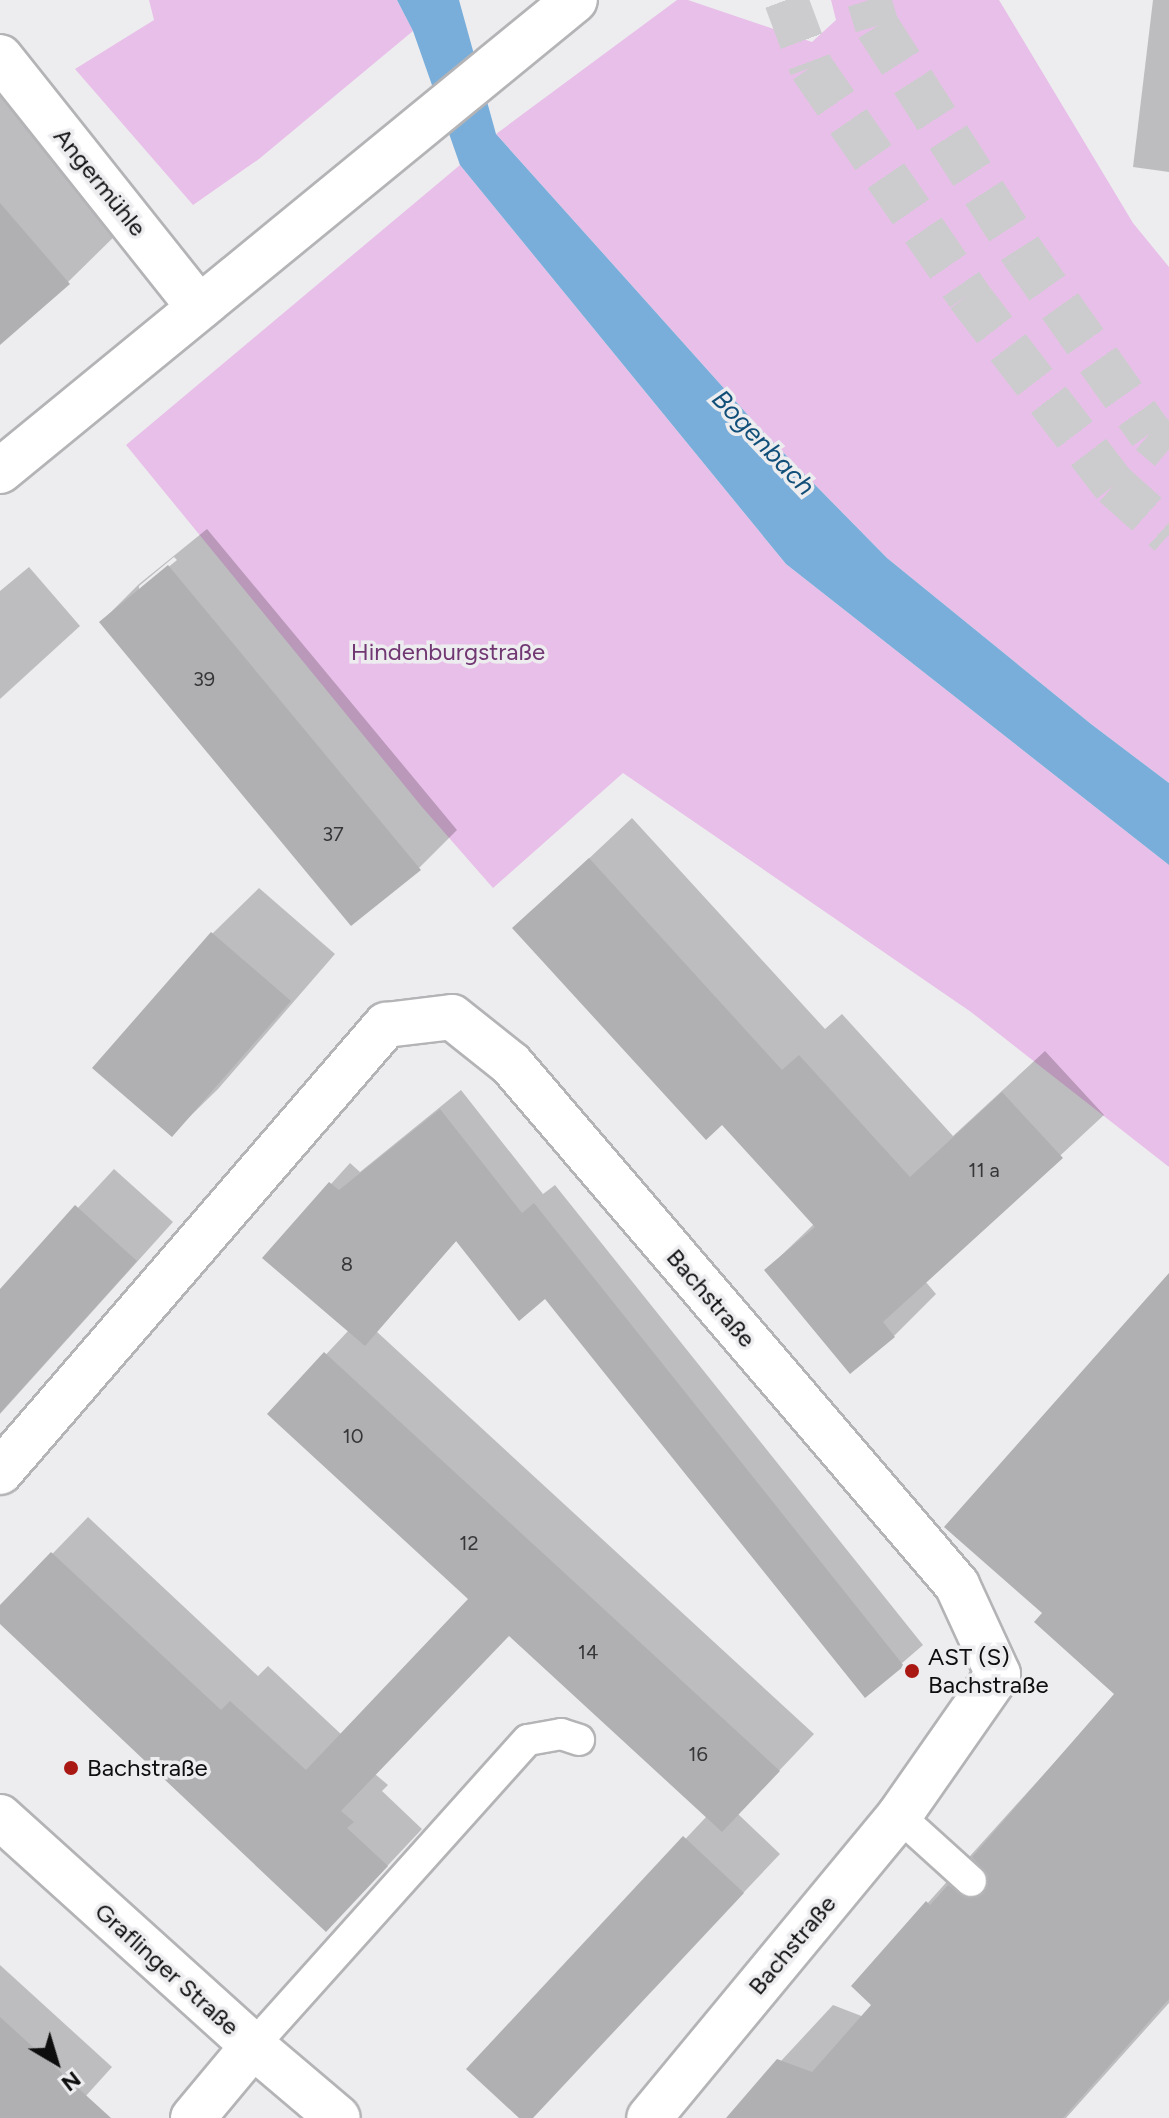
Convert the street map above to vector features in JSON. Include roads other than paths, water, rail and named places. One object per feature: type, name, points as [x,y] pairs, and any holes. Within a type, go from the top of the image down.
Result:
[{"type":"street","points":[[0,471],[572,3]]},
{"type":"street","name":"Angermühle","points":[[0,57],[199,307]]},
{"type":"street","name":"Bachstraße","points":[[0,1472],[386,1025],[452,1017],[511,1064],[957,1585],[998,1674],[899,1816],[649,2118]]},
{"type":"street","name":"Graflinger Straße","points":[[0,1817],[253,2046],[338,2118]]},
{"type":"street","points":[[193,2118],[253,2046]]},
{"type":"lane","points":[[253,2046],[528,1740],[561,1734],[579,1740]]},
{"type":"lane","points":[[899,1816],[971,1881]]},
{"type":"water","name":"Bogenbach","points":[[397,0],[459,0],[496,134],[765,434],[887,558],[1091,724],[1169,783],[1169,865],[786,564],[460,165],[413,31]]},
{"type":"tunnel","points":[[786,0],[811,67],[968,295],[1114,485],[1169,534]]},
{"type":"tunnel","points":[[869,0],[877,26],[1022,252],[1150,433],[1169,449]]},
{"type":"place","name":"AST (S) Bachstraße","points":[[912,1671]]},
{"type":"place","name":"Bachstraße","points":[[71,1768]]},
{"type":"park label","name":"Hindenburgstraße","points":[[448,652]]}]
